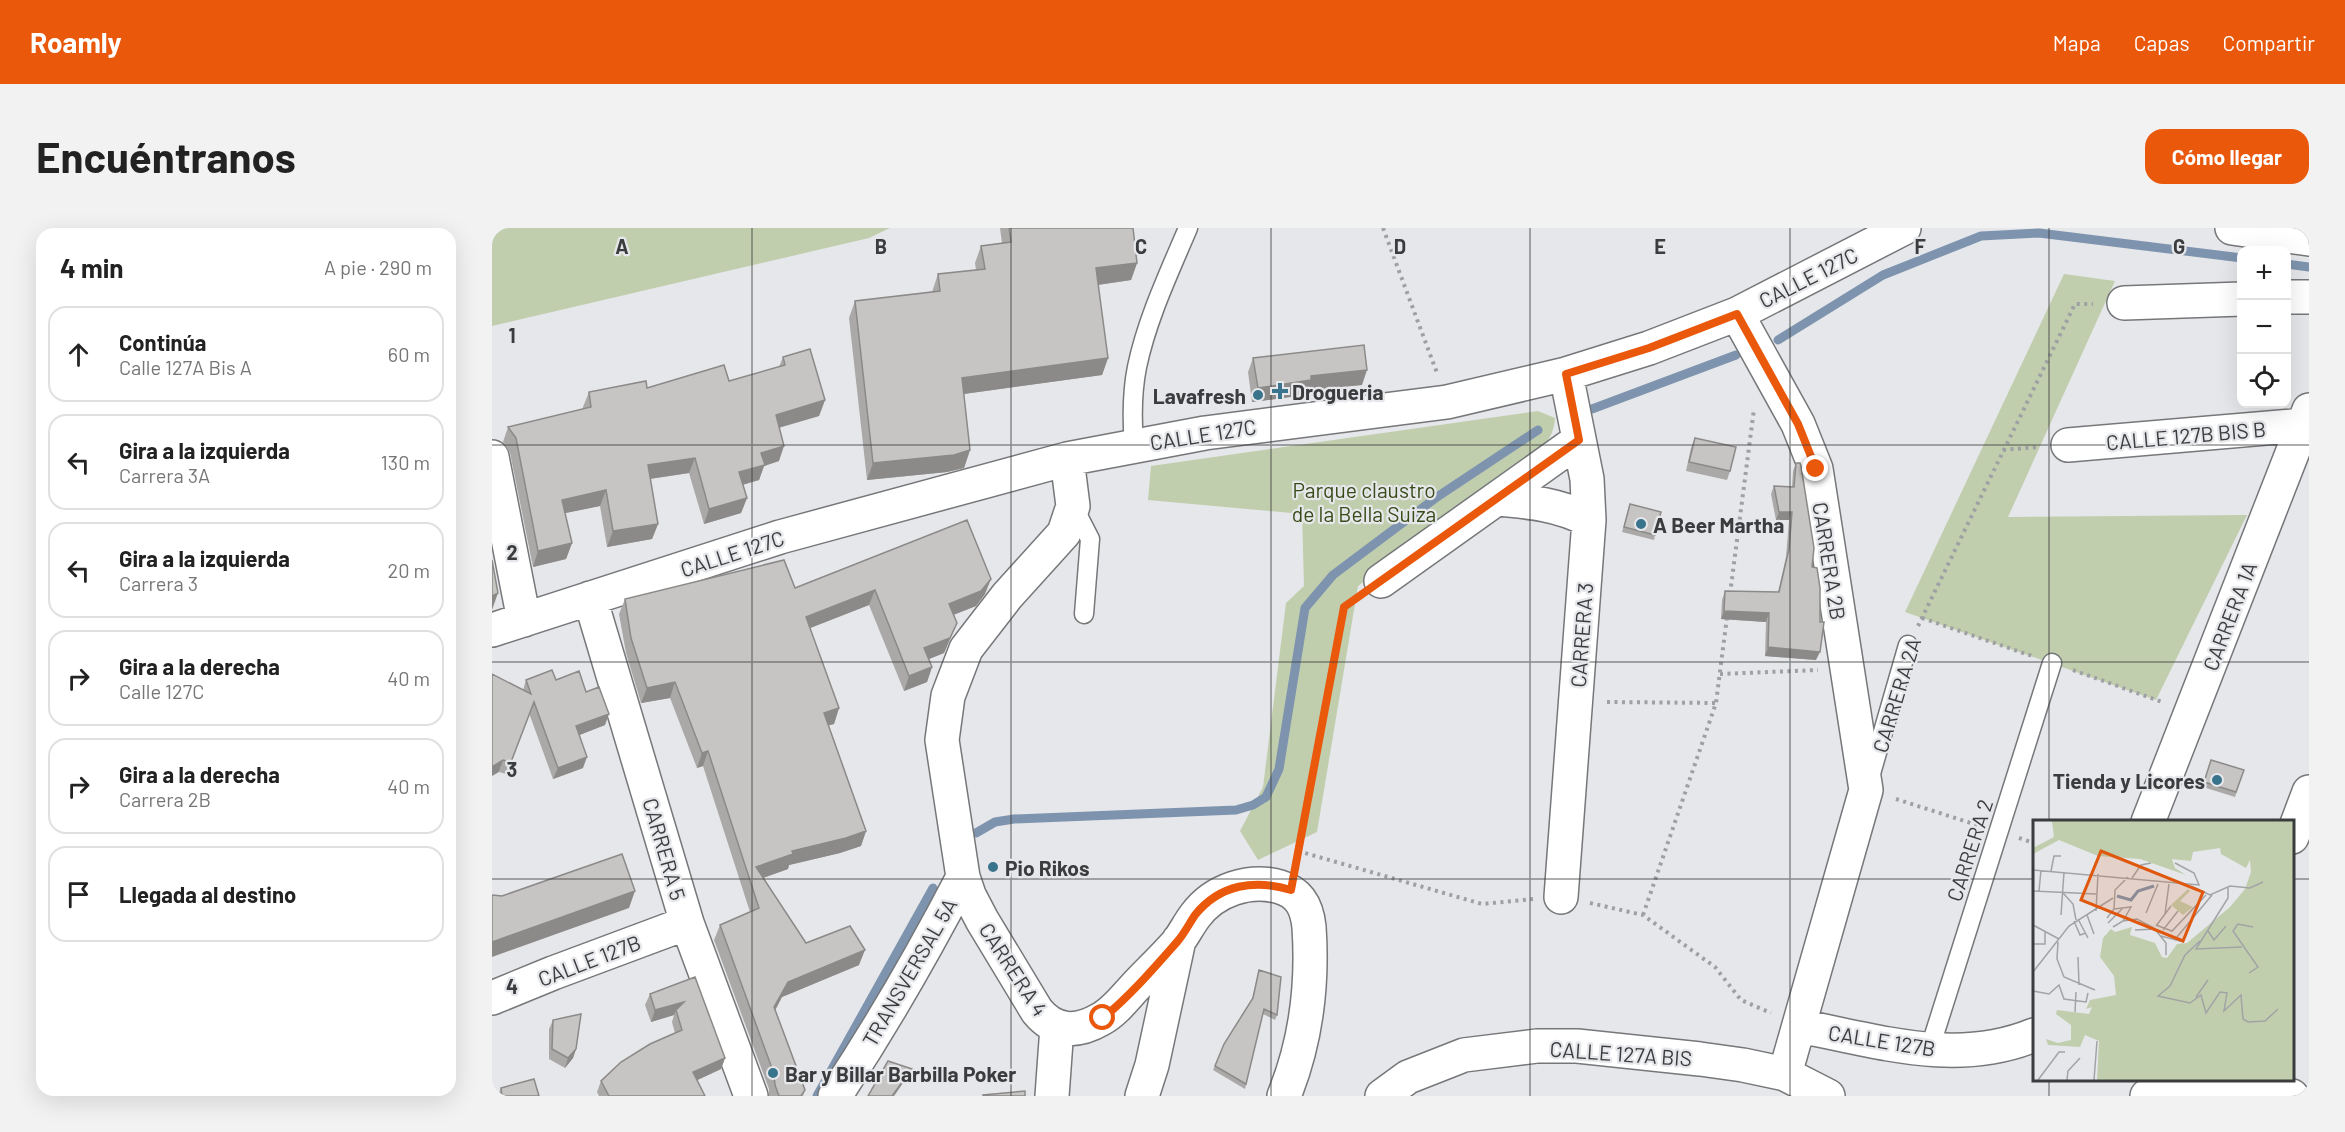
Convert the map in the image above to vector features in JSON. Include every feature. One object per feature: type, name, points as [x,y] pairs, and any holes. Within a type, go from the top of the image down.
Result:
[{"type":"street","name":"CALLE 127C","points":[[492,630],[780,537],[1067,459],[1134,445],[1296,420],[1447,402],[1566,374],[1649,348],[1737,314],[1904,228]]},
{"type":"street","points":[[2232,228],[2309,239]]},
{"type":"street","points":[[2291,297],[2309,297]]},
{"type":"street","points":[[2124,303],[2237,299]]},
{"type":"street","name":"CARRERA 2B","points":[[1737,314],[1798,424],[1816,469],[1866,790]]},
{"type":"street","name":"CARRERA 3","points":[[1561,897],[1589,520],[1587,479],[1566,374]]},
{"type":"street","name":"CALLE 127B BIS B","points":[[2068,445],[2306,418]]},
{"type":"street","name":"CARRERA 1A","points":[[2149,820],[2306,418]]},
{"type":"street","points":[[1382,581],[1579,440]]},
{"type":"street","points":[[492,457],[524,620]]},
{"type":"street","points":[[1067,459],[1073,506]]},
{"type":"street","points":[[1496,499],[1543,503],[1569,510],[1589,520]]},
{"type":"street","name":"CARRERA 4","points":[[1052,1096],[1057,1027],[1044,1020],[1037,1011],[982,920],[963,877],[942,740],[948,696],[966,649],[1007,596],[1064,532],[1073,506]]},
{"type":"street","name":"CARRERA 5","points":[[590,598],[687,923],[751,1096]]},
{"type":"street","name":"CARRERA 2A","points":[[1808,1089],[1799,1026],[1866,790]]},
{"type":"street","points":[[2294,832],[2309,792]]},
{"type":"street","name":"TRANSVERSAL 5A","points":[[835,1096],[872,1040],[930,940],[963,877]]},
{"type":"street","points":[[1057,1027],[1069,1030],[1103,1018],[1179,940],[1196,914],[1230,890],[1257,883],[1291,890],[1303,901],[1308,914],[1309,966],[1306,1022],[1300,1051],[1284,1096]]},
{"type":"street","name":"CALLE 127B","points":[[492,998],[687,923]]},
{"type":"street","points":[[1142,1096],[1152,1065],[1179,940]]},
{"type":"street","name":"CALLE 127B","points":[[1799,1026],[1929,1051],[1978,1051],[2033,1035]]},
{"type":"street","name":"CALLE 127A BIS","points":[[1382,1096],[1408,1077],[1464,1055],[1537,1046],[1577,1046],[1700,1059],[1808,1089]]},
{"type":"street","points":[[2147,1096],[2201,1081]]},
{"type":"street","points":[[2210,1081],[2292,1096]]},
{"type":"lane","points":[[1134,445],[1132,422],[1137,367],[1159,297],[1188,228]]},
{"type":"lane","points":[[1073,506],[1090,539],[1084,614]]},
{"type":"lane","name":"CARRERA 2A","points":[[1866,790],[1908,645]]},
{"type":"lane","name":"CARRERA 2","points":[[1929,1051],[2052,663]]},
{"type":"path","points":[[1383,228],[1447,402]]},
{"type":"path","name":"CARRERA 2A","points":[[1908,645],[2075,304]]},
{"type":"path","points":[[1643,915],[1716,703],[1752,410],[1778,388]]},
{"type":"path","points":[[1291,890],[1344,607],[1382,581]]},
{"type":"path","points":[[1720,674],[1847,669]]},
{"type":"path","points":[[1576,701],[1716,703]]},
{"type":"path","points":[[1866,790],[2033,843]]},
{"type":"green space","points":[[492,228],[890,228],[869,238],[492,326]]},
{"type":"green space","points":[[2064,274],[2115,281],[2008,517],[2247,515],[2156,700],[1905,612]]},
{"type":"green space","name":"Parque claustro de la Bella Suiza","points":[[1538,411],[1555,418],[1549,439],[1535,455],[1358,586],[1317,832],[1258,860],[1240,831],[1263,787],[1286,603],[1304,586],[1302,514],[1148,500],[1151,466]]},
{"type":"building","points":[[1009,228],[1133,228],[1137,263],[1096,268],[1108,358],[962,378],[970,450],[954,455],[873,463],[855,301],[940,291],[938,274],[985,269],[981,246],[1011,242]]},
{"type":"building","points":[[1364,345],[1367,370],[1311,376],[1311,380],[1258,388],[1253,358]]},
{"type":"building","points":[[810,349],[825,400],[776,415],[784,446],[761,453],[765,465],[739,472],[747,498],[709,509],[695,458],[648,465],[658,524],[613,531],[606,490],[562,500],[572,543],[538,551],[516,438],[508,427],[591,407],[589,392],[646,381],[647,388],[724,365],[729,381],[785,365],[783,357]]},
{"type":"building","points":[[1695,438],[1736,447],[1730,471],[1689,462]]},
{"type":"building","points":[[1796,463],[1800,463],[1801,466],[1814,548],[1812,567],[1817,568],[1820,588],[1820,622],[1824,622],[1820,652],[1768,647],[1769,613],[1724,611],[1725,591],[1779,592],[1789,549],[1792,512],[1779,512],[1774,486],[1794,487]]},
{"type":"building","name":"A Beer Martha","points":[[1630,504],[1661,512],[1655,535],[1624,527]]},
{"type":"building","points":[[967,520],[991,579],[981,591],[949,604],[957,623],[950,638],[924,648],[932,667],[909,676],[875,590],[806,617],[839,708],[824,713],[866,831],[792,851],[793,854],[756,867],[806,943],[850,926],[865,950],[788,982],[774,1007],[805,1090],[801,1096],[779,1096],[774,1074],[720,925],[759,908],[708,751],[702,753],[675,682],[647,688],[631,638],[625,599],[784,560],[795,588]]},
{"type":"building","points":[[492,560],[498,593],[492,596]]},
{"type":"building","points":[[552,670],[556,680],[579,671],[586,692],[599,687],[609,714],[576,726],[587,757],[558,768],[534,702],[511,762],[503,760],[492,767],[492,674],[531,694],[526,680]]},
{"type":"building","points":[[2211,760],[2244,770],[2236,792],[2204,782]]},
{"type":"building","points":[[622,854],[635,891],[492,942],[492,895],[502,896]]},
{"type":"building","points":[[1259,970],[1281,977],[1277,1015],[1264,1009],[1246,1084],[1215,1066],[1224,1044],[1253,998]]},
{"type":"building","points":[[695,977],[725,1058],[693,1072],[705,1096],[609,1096],[601,1081],[621,1062],[650,1044],[682,1030],[676,1010],[684,1002],[655,1010],[650,994]]},
{"type":"building","points":[[581,1014],[576,1049],[568,1058],[552,1049],[553,1020]]},
{"type":"building","points":[[888,1061],[912,1069],[892,1096],[868,1096]]},
{"type":"building","points":[[534,1079],[539,1096],[502,1096],[501,1088]]},
{"type":"building","points":[[1025,1091],[1025,1096],[983,1096],[983,1095]]},
{"type":"waterway","points":[[1778,340],[1883,275],[1981,236],[2039,233],[2237,257]]},
{"type":"waterway","points":[[2291,265],[2309,267]]},
{"type":"waterway","points":[[1592,409],[1736,355]]},
{"type":"waterway","points":[[976,833],[995,822],[1014,819],[1236,810],[1253,805],[1266,797],[1279,769],[1305,608],[1333,575],[1437,497],[1538,430]]},
{"type":"waterway","points":[[817,1096],[933,888]]},
{"type":"place","name":"Drogueria","points":[[1280,391]]},
{"type":"place","name":"Lavafresh","points":[[1258,395]]},
{"type":"place","name":"A Beer Martha","points":[[1641,524]]},
{"type":"place","name":"Tienda y Licores","points":[[2217,780]]},
{"type":"place","name":"Pio Rikos","points":[[993,867]]},
{"type":"place","name":"Bar y Billar Barbilla Poker","points":[[773,1073]]},
{"type":"route","points":[[1103,1018],[1179,940],[1196,914],[1213,900],[1230,890],[1257,883],[1291,890],[1344,607],[1579,440],[1566,374],[1649,348],[1737,314],[1798,424],[1816,469]]}]
